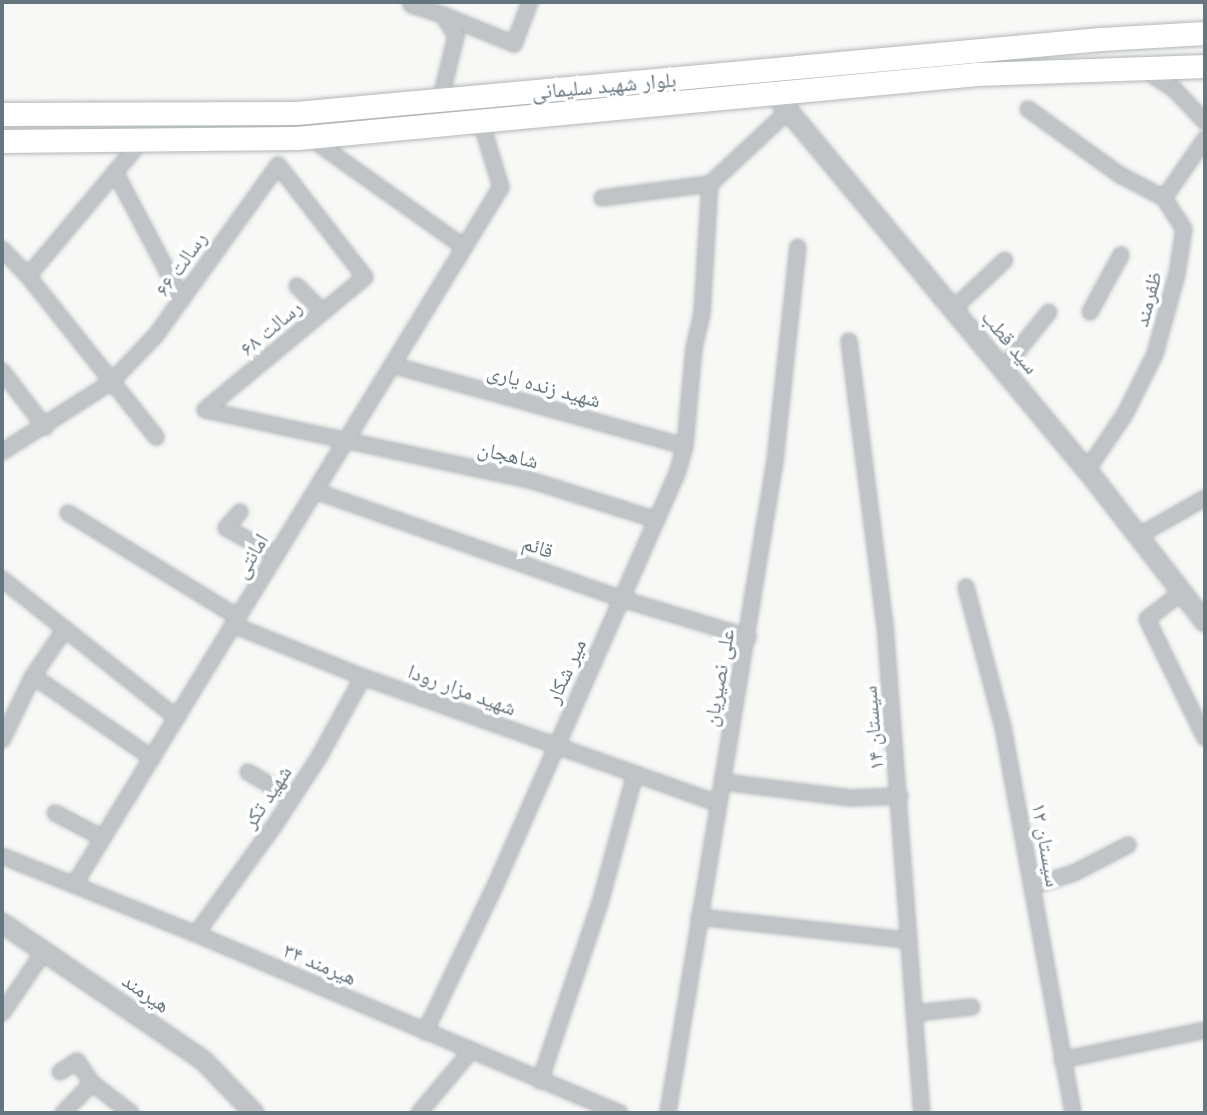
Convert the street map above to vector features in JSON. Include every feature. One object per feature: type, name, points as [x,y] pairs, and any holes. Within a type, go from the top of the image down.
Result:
[{"type":"main road","name":"بلوار شهید سلیمانی","points":[[2,114],[296,113],[934,54],[1205,33]]},
{"type":"main road","name":"بلوار شهید سلیمانی","points":[[2,141],[309,137],[481,122],[782,103],[978,74],[1205,66]]},
{"type":"street","points":[[410,2],[514,44],[530,2]]},
{"type":"street","points":[[440,101],[456,36],[443,15]]},
{"type":"street","points":[[1139,67],[1175,90],[1205,122]]},
{"type":"street","points":[[602,198],[710,184],[782,103]]},
{"type":"street","name":"سید قطب","points":[[782,103],[1087,470],[1205,621]]},
{"type":"street","points":[[1028,110],[1121,175],[1164,198],[1205,139]]},
{"type":"street","name":"امانتی","points":[[74,885],[501,187],[481,122]]},
{"type":"street","points":[[309,137],[464,247]]},
{"type":"street","points":[[28,276],[142,140]]},
{"type":"street","name":"رسالت ۶۶","points":[[2,452],[111,382],[156,335],[278,165]]},
{"type":"street","name":"رسالت ۶۸","points":[[278,165],[365,277],[205,410],[346,441]]},
{"type":"street","points":[[115,172],[182,299]]},
{"type":"street","name":"میر شکار","points":[[425,1032],[495,886],[657,520],[685,446],[694,348],[702,313],[710,184]]},
{"type":"street","name":"ظفرمند","points":[[1087,470],[1125,414],[1155,354],[1177,274],[1184,229],[1164,198]]},
{"type":"street","name":"علی نصیریان","points":[[668,1113],[775,461],[798,247]]},
{"type":"street","points":[[2,249],[28,276],[156,437]]},
{"type":"street","points":[[1090,312],[1121,255]]},
{"type":"street","points":[[953,309],[1005,260]]},
{"type":"street","points":[[297,286],[323,312]]},
{"type":"street","points":[[1003,369],[1049,312]]},
{"type":"street","name":"سیستان ۱۴","points":[[849,341],[885,624],[922,1113]]},
{"type":"street","name":"شهید زنده یاری","points":[[392,365],[685,446]]},
{"type":"street","points":[[2,371],[44,427]]},
{"type":"street","name":"شاهجان","points":[[346,441],[530,480],[657,520]]},
{"type":"street","name":"قائم","points":[[315,491],[622,599],[748,637]]},
{"type":"street","points":[[1138,536],[1205,498]]},
{"type":"street","points":[[240,512],[226,528],[276,555]]},
{"type":"street","name":"شهید مزار رودا","points":[[68,513],[236,621],[363,677],[719,804]]},
{"type":"street","points":[[2,579],[177,718]]},
{"type":"street","name":"سیستان ۱۲","points":[[966,587],[1003,727],[1073,1113]]},
{"type":"street","points":[[1182,592],[1147,619],[1205,738]]},
{"type":"street","points":[[2,740],[33,676],[65,629]]},
{"type":"street","points":[[33,676],[152,758]]},
{"type":"street","name":"شهید تکر","points":[[196,934],[292,798],[363,677]]},
{"type":"street","points":[[248,772],[292,798]]},
{"type":"street","points":[[540,1082],[600,903],[635,774]]},
{"type":"street","points":[[723,782],[851,798],[900,796]]},
{"type":"street","points":[[55,813],[103,838]]},
{"type":"street","points":[[1032,886],[1074,873],[1128,845]]},
{"type":"street","name":"هیرمند ۳۴","points":[[2,856],[196,934],[615,1112]]},
{"type":"street","points":[[699,917],[909,940]]},
{"type":"street","name":"هیرمند","points":[[2,923],[204,1061],[254,1113]]},
{"type":"street","points":[[2,1013],[45,950]]},
{"type":"street","points":[[915,1013],[972,1007]]},
{"type":"street","points":[[1062,1060],[1205,1030]]},
{"type":"street","points":[[419,1113],[470,1052]]},
{"type":"street","points":[[60,1072],[77,1061],[92,1083],[131,1113]]},
{"type":"street","points":[[63,1113],[92,1083]]}]
